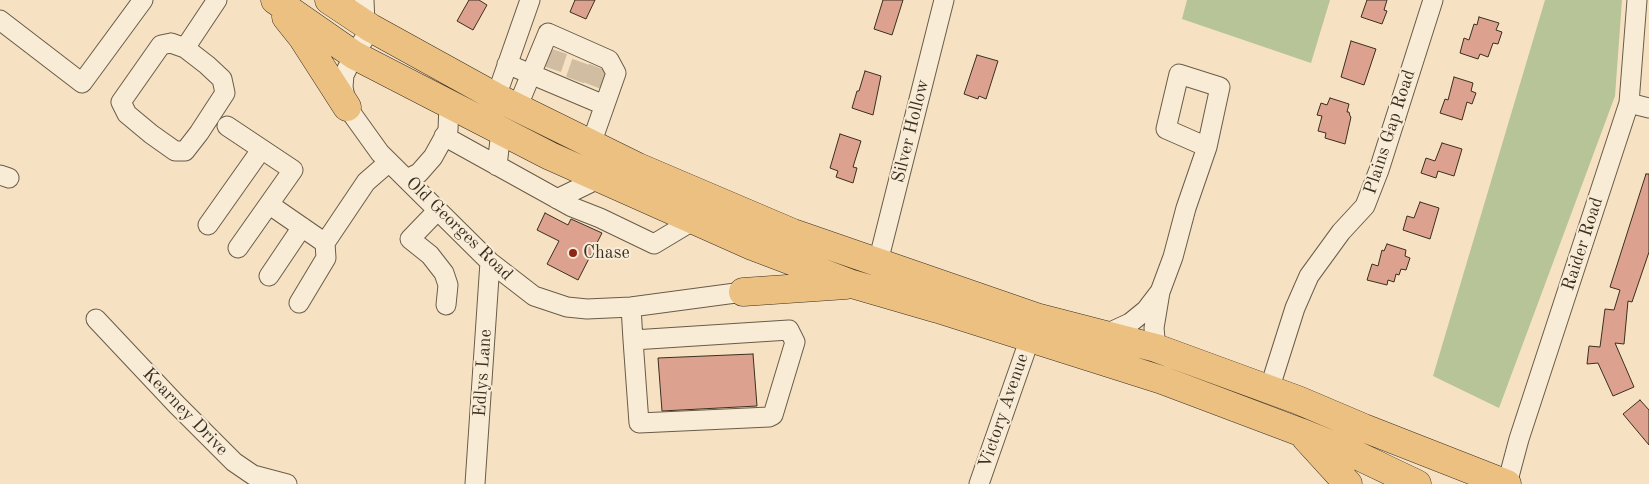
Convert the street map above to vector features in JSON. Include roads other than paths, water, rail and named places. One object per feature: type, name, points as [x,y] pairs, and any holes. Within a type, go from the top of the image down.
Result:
[{"type":"highway","points":[[274,0],[354,55],[501,131],[550,156],[752,246],[852,284],[1033,328],[1104,335],[1156,348],[1269,390],[1507,484]]},
{"type":"highway","points":[[274,0],[302,37],[347,107]]},
{"type":"highway","points":[[330,0],[367,18],[506,103],[638,168],[793,232],[878,262],[1162,380],[1352,453],[1417,484]]},
{"type":"highway","points":[[743,292],[755,282],[761,270],[759,259],[752,246]]},
{"type":"highway","points":[[743,292],[852,284]]},
{"type":"highway","points":[[1300,432],[1348,484]]},
{"type":"street","points":[[0,20],[82,83],[143,0]]},
{"type":"street","points":[[184,48],[217,0]]},
{"type":"street","points":[[506,103],[507,64],[530,0]]},
{"type":"street","name":"Silver Hollow","points":[[878,262],[944,0]]},
{"type":"street","name":"Plains Gap Road","points":[[1269,390],[1295,308],[1310,276],[1341,232],[1365,206],[1379,170],[1433,0]]},
{"type":"street","name":"Raider Road","points":[[1507,484],[1519,439],[1628,102],[1637,0]]},
{"type":"street","name":"Old Georges Road","points":[[367,18],[343,81],[347,107],[380,153],[490,262],[534,296],[566,307],[587,309],[630,307],[743,292]]},
{"type":"street","points":[[506,103],[543,74],[548,34],[558,45],[592,59],[609,60],[616,73],[591,144]]},
{"type":"street","points":[[171,43],[184,48],[208,65],[222,79],[225,93],[185,151],[175,151],[127,114],[121,102],[161,45],[171,43]]},
{"type":"street","points":[[507,64],[543,74],[580,88],[604,105]]},
{"type":"street","points":[[1628,102],[1649,108]]},
{"type":"street","points":[[407,179],[419,173],[433,157],[448,130],[449,104]]},
{"type":"street","points":[[227,126],[293,170],[238,248]]},
{"type":"street","points":[[497,166],[501,131]]},
{"type":"street","points":[[444,136],[557,199],[654,244],[694,220]]},
{"type":"street","points":[[1156,348],[1154,328],[1160,292],[1173,257],[1186,208],[1207,147]]},
{"type":"street","points":[[208,225],[261,150]]},
{"type":"street","points":[[299,303],[326,258],[325,244],[366,182],[389,162]]},
{"type":"street","points":[[557,199],[600,178]]},
{"type":"street","points":[[270,205],[325,244]]},
{"type":"street","points":[[438,210],[410,239],[430,255],[444,274],[448,285],[446,305]]},
{"type":"street","points":[[269,276],[302,227]]},
{"type":"street","name":"Edlys Lane","points":[[475,484],[490,262]]},
{"type":"street","points":[[1104,335],[1130,323],[1146,310],[1160,292]]},
{"type":"street","points":[[630,307],[639,423],[769,417],[774,415],[795,342],[789,330],[633,340]]},
{"type":"street","name":"Kearney Drive","points":[[96,319],[234,462],[253,475],[286,484]]},
{"type":"street","name":"Victory Avenue","points":[[979,484],[1033,328]]},
{"type":"tunnel","points":[[552,69],[558,51]]},
{"type":"tunnel","points":[[575,80],[582,60]]},
{"type":"tunnel","points":[[591,85],[598,67]]},
{"type":"place","name":"Chase","points":[[573,253]]}]
